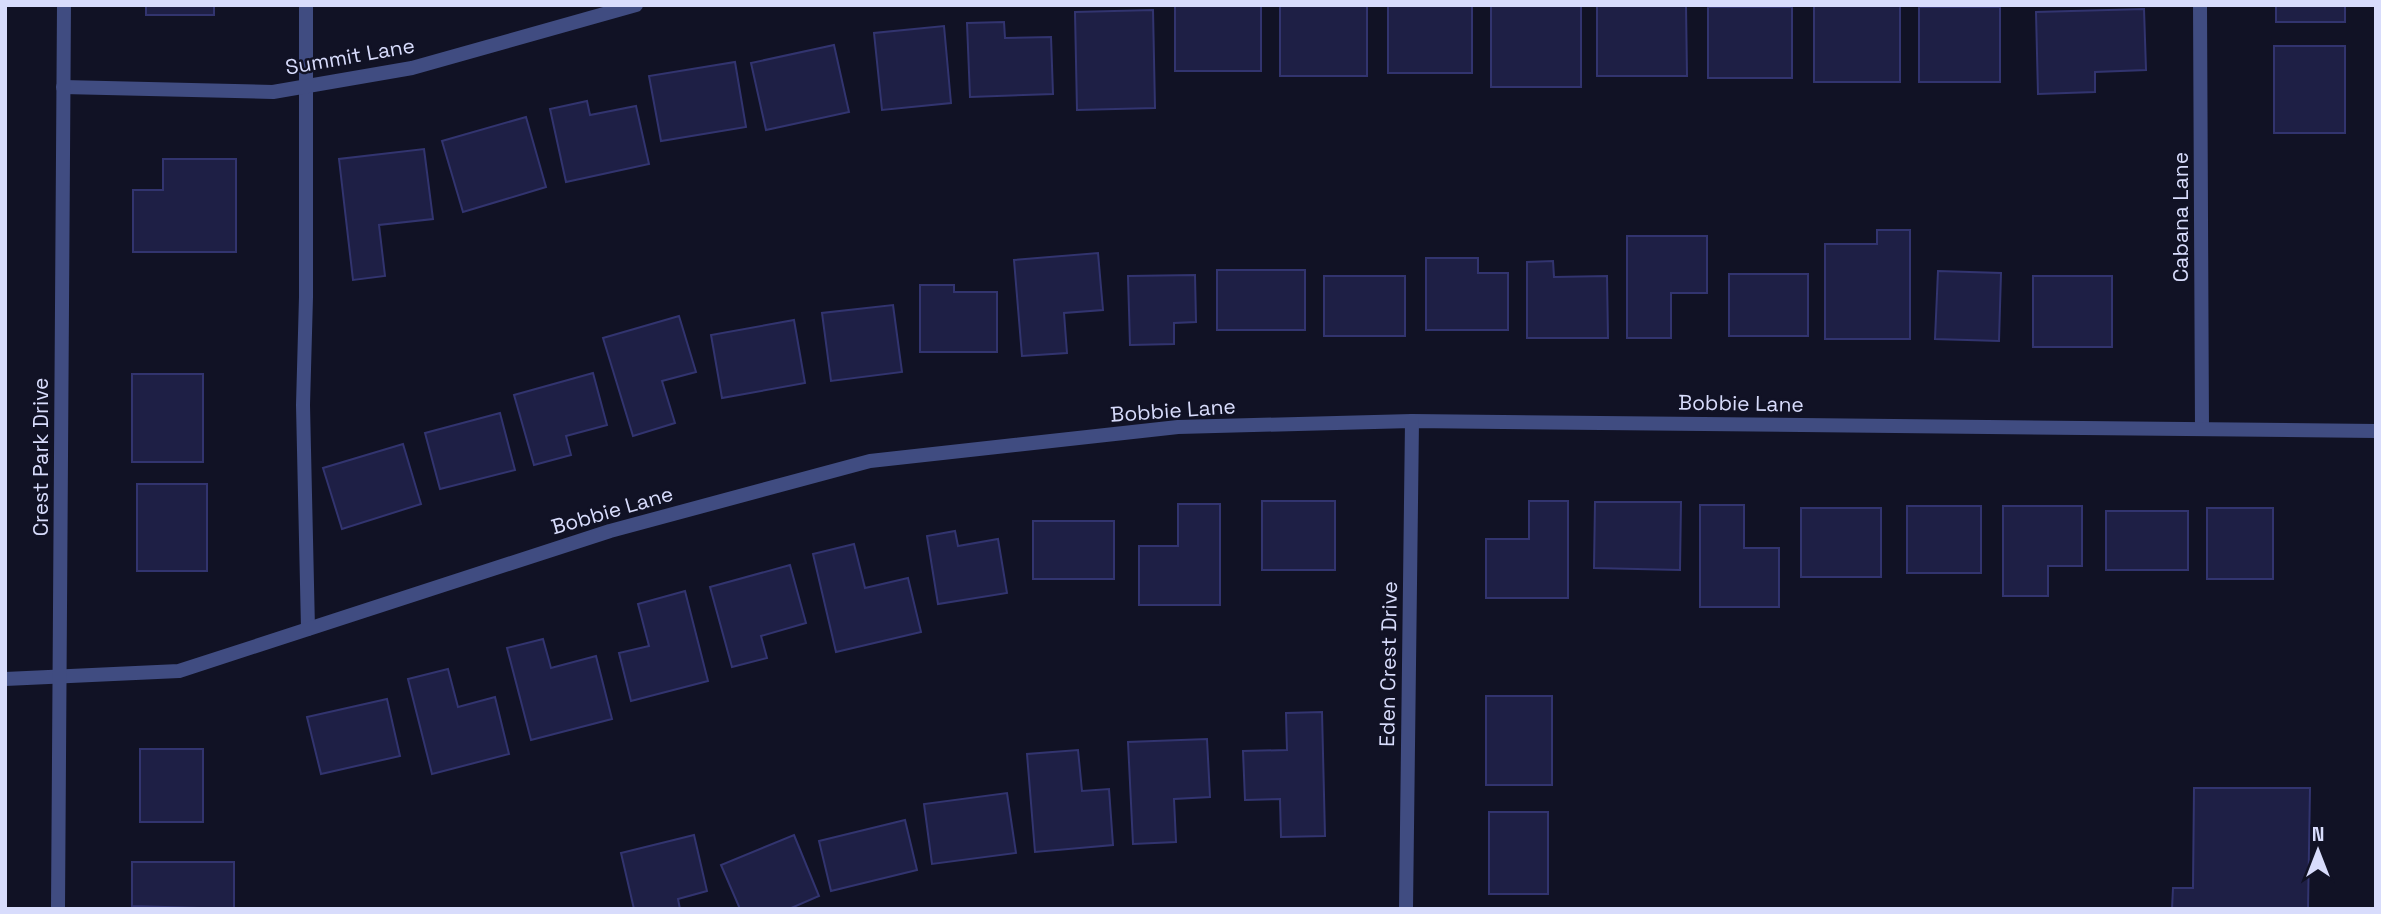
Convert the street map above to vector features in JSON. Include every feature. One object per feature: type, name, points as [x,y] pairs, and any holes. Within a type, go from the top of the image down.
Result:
[{"type":"street","name":"Crest Park Drive","points":[[58,909],[64,5]]},
{"type":"street","points":[[306,5],[307,230],[303,405],[308,629]]},
{"type":"street","name":"Summit Lane","points":[[63,87],[273,92],[412,68],[636,5]]},
{"type":"street","name":"Cabana Lane","points":[[2200,5],[2202,428]]},
{"type":"street","name":"Bobbie Lane","points":[[5,678],[179,671],[610,531],[870,461],[1178,427],[1412,421],[2376,432]]},
{"type":"street","name":"Eden Crest Drive","points":[[1406,909],[1412,421]]},
{"type":"building","points":[[146,5],[214,5],[214,15],[146,15]]},
{"type":"building","points":[[1175,5],[1261,5],[1261,71],[1175,71]]},
{"type":"building","points":[[1280,5],[1367,5],[1367,76],[1280,76]]},
{"type":"building","points":[[1388,5],[1472,5],[1472,73],[1388,73]]},
{"type":"building","points":[[1597,5],[1686,5],[1687,76],[1597,76]]},
{"type":"building","points":[[1814,5],[1900,5],[1900,82],[1814,82]]},
{"type":"building","points":[[2276,5],[2345,5],[2345,22],[2276,22]]},
{"type":"building","points":[[1491,6],[1581,6],[1581,87],[1491,87]]},
{"type":"building","points":[[1708,7],[1792,7],[1792,78],[1708,78]]},
{"type":"building","points":[[1919,7],[2000,7],[2000,82],[1919,82]]},
{"type":"building","points":[[2144,9],[2146,70],[2095,72],[2095,92],[2038,94],[2036,12]]},
{"type":"building","points":[[1153,10],[1155,108],[1077,110],[1075,12]]},
{"type":"building","points":[[1004,22],[1005,38],[1051,37],[1053,94],[970,97],[967,23]]},
{"type":"building","points":[[944,26],[951,103],[882,110],[874,33]]},
{"type":"building","points":[[834,45],[849,112],[766,130],[751,63]]},
{"type":"building","points":[[2274,46],[2345,46],[2345,133],[2274,133]]},
{"type":"building","points":[[735,62],[746,127],[661,141],[649,76]]},
{"type":"building","points":[[587,101],[590,115],[636,106],[649,164],[566,182],[550,109]]},
{"type":"building","points":[[526,117],[546,187],[463,212],[442,141]]},
{"type":"building","points":[[424,149],[433,219],[379,225],[385,276],[353,280],[339,159]]},
{"type":"building","points":[[163,159],[236,159],[236,252],[133,252],[133,190],[163,190]]},
{"type":"building","points":[[1877,230],[1910,230],[1910,339],[1825,339],[1825,244],[1877,244]]},
{"type":"building","points":[[1627,236],[1707,236],[1707,293],[1671,293],[1671,338],[1627,338]]},
{"type":"building","points":[[1098,253],[1103,310],[1064,313],[1067,353],[1022,356],[1014,260]]},
{"type":"building","points":[[1426,258],[1478,258],[1478,273],[1508,273],[1508,330],[1426,330]]},
{"type":"building","points":[[1553,261],[1554,277],[1607,276],[1608,338],[1527,338],[1527,262]]},
{"type":"building","points":[[1217,270],[1305,270],[1305,330],[1217,330]]},
{"type":"building","points":[[1938,271],[2001,273],[1999,341],[1935,339]]},
{"type":"building","points":[[1729,274],[1808,274],[1808,336],[1729,336]]},
{"type":"building","points":[[1195,275],[1196,322],[1174,323],[1174,344],[1130,345],[1128,276]]},
{"type":"building","points":[[1324,276],[1405,276],[1405,336],[1324,336]]},
{"type":"building","points":[[2033,276],[2112,276],[2112,347],[2033,347]]},
{"type":"building","points":[[920,285],[954,285],[954,292],[997,292],[997,352],[920,352]]},
{"type":"building","points":[[893,305],[902,372],[831,381],[822,313]]},
{"type":"building","points":[[679,316],[696,372],[662,381],[675,423],[633,436],[603,338]]},
{"type":"building","points":[[794,320],[805,383],[722,398],[711,335]]},
{"type":"building","points":[[593,373],[607,425],[566,436],[571,455],[534,465],[514,395]]},
{"type":"building","points":[[132,374],[203,374],[203,462],[132,462]]},
{"type":"building","points":[[500,413],[515,470],[440,489],[425,433]]},
{"type":"building","points":[[403,444],[421,504],[342,529],[323,468]]},
{"type":"building","points":[[137,484],[207,484],[207,571],[137,571]]},
{"type":"building","points":[[1262,501],[1335,501],[1335,570],[1262,570]]},
{"type":"building","points":[[1529,501],[1568,501],[1568,598],[1486,598],[1486,539],[1529,539]]},
{"type":"building","points":[[1595,502],[1681,502],[1680,570],[1594,568]]},
{"type":"building","points":[[1178,504],[1220,504],[1220,605],[1139,605],[1139,546],[1178,546]]},
{"type":"building","points":[[1700,505],[1744,505],[1744,548],[1779,548],[1779,607],[1700,607]]},
{"type":"building","points":[[1907,506],[1981,506],[1981,573],[1907,573]]},
{"type":"building","points":[[2003,506],[2082,506],[2082,566],[2048,566],[2048,596],[2003,596]]},
{"type":"building","points":[[1801,508],[1881,508],[1881,577],[1801,577]]},
{"type":"building","points":[[2207,508],[2273,508],[2273,579],[2207,579]]},
{"type":"building","points":[[2106,511],[2188,511],[2188,570],[2106,570]]},
{"type":"building","points":[[1033,521],[1114,521],[1114,579],[1033,579]]},
{"type":"building","points":[[955,531],[958,546],[998,539],[1007,593],[938,604],[927,536]]},
{"type":"building","points":[[854,544],[865,588],[908,578],[921,632],[836,652],[813,554]]},
{"type":"building","points":[[790,565],[806,623],[761,636],[767,658],[732,667],[710,587]]},
{"type":"building","points":[[685,591],[708,681],[631,701],[619,653],[649,646],[638,604]]},
{"type":"building","points":[[543,639],[551,668],[596,656],[612,719],[531,740],[507,648]]},
{"type":"building","points":[[448,669],[458,707],[495,697],[509,754],[432,774],[408,679]]},
{"type":"building","points":[[1486,696],[1552,696],[1552,785],[1486,785]]},
{"type":"building","points":[[387,699],[400,756],[321,774],[307,717]]},
{"type":"building","points":[[1322,712],[1325,836],[1281,837],[1280,799],[1245,800],[1243,751],[1287,750],[1286,713]]},
{"type":"building","points":[[1207,739],[1210,797],[1174,799],[1176,842],[1133,844],[1128,742]]},
{"type":"building","points":[[140,749],[203,749],[203,822],[140,822]]},
{"type":"building","points":[[1078,750],[1082,791],[1109,789],[1113,845],[1035,852],[1027,754]]},
{"type":"building","points":[[2194,788],[2310,788],[2308,909],[2172,909],[2173,888],[2193,888]]},
{"type":"building","points":[[1007,793],[1016,853],[932,864],[924,804]]},
{"type":"building","points":[[1489,812],[1548,812],[1548,894],[1489,894]]},
{"type":"building","points":[[905,820],[917,870],[831,891],[819,841]]},
{"type":"building","points":[[694,835],[707,891],[678,899],[680,909],[634,909],[621,853]]},
{"type":"building","points":[[794,835],[819,896],[789,909],[740,909],[721,865]]},
{"type":"building","points":[[132,862],[234,862],[234,909],[132,906]]}]
